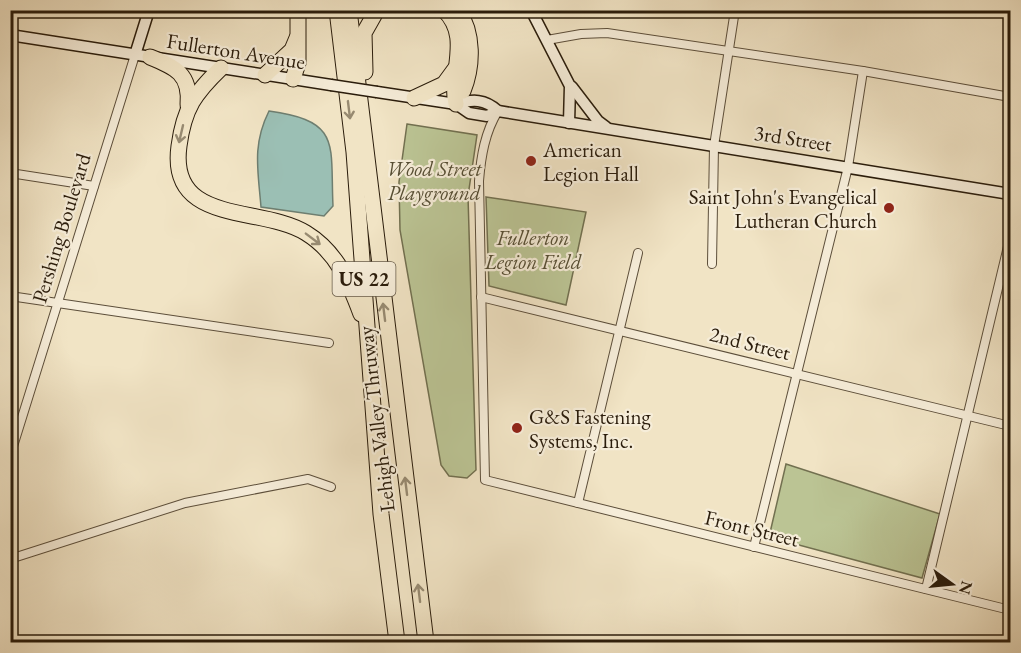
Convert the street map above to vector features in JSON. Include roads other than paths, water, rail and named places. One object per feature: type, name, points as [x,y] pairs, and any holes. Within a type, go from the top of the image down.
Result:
[{"type":"highway","points":[[293,79],[298,63],[298,10]]},
{"type":"highway","name":"Lehigh Valley Thruway","points":[[337,10],[354,152],[384,548],[397,642]]},
{"type":"highway","name":"Lehigh Valley Thruway","points":[[349,10],[426,642]]},
{"type":"highway","points":[[367,162],[364,33],[377,10]]},
{"type":"highway","points":[[444,10],[452,19],[459,38],[454,88],[456,104]]},
{"type":"highway","points":[[456,104],[464,87],[470,44],[468,28],[458,10]]},
{"type":"highway","points":[[265,75],[292,50],[297,38]]},
{"type":"highway","points":[[143,56],[175,67],[188,89],[188,109],[178,156],[182,179],[190,192],[209,206],[285,222],[318,242],[342,270],[367,330]]},
{"type":"highway","points":[[414,98],[444,84],[457,66]]},
{"type":"highway","points":[[188,109],[198,90],[221,68]]},
{"type":"main road","name":"Pershing Boulevard","points":[[143,56],[149,10]]},
{"type":"main road","points":[[531,10],[569,83],[597,122],[608,129]]},
{"type":"main road","name":"Fullerton Avenue","points":[[10,35],[456,104],[471,100],[489,102],[498,111],[569,123]]},
{"type":"main road","points":[[569,83],[572,98],[569,123]]},
{"type":"main road","name":"3rd Street","points":[[569,123],[1011,194]]},
{"type":"street","points":[[712,264],[714,146],[735,10]]},
{"type":"street","points":[[547,40],[581,34],[607,33],[863,71],[1011,96]]},
{"type":"street","name":"Pershing Boulevard","points":[[10,456],[94,186],[143,56]]},
{"type":"street","points":[[754,547],[848,166],[863,71]]},
{"type":"street","points":[[481,297],[480,170],[490,123],[498,111]]},
{"type":"street","points":[[10,173],[94,186]]},
{"type":"street","points":[[926,589],[1011,238]]},
{"type":"street","points":[[578,503],[638,253]]},
{"type":"street","points":[[10,296],[329,344]]},
{"type":"street","name":"2nd Street","points":[[481,297],[1011,426]]},
{"type":"street","name":"Front Street","points":[[481,297],[485,480],[1011,610]]},
{"type":"street","points":[[10,419],[21,421]]},
{"type":"street","points":[[10,559],[185,503],[308,479],[331,487]]},
{"type":"water","points":[[269,111],[293,115],[309,121],[321,129],[327,139],[331,151],[333,206],[324,216],[261,207],[258,147]]},
{"type":"place","name":"American Legion Hall","points":[[531,161]]},
{"type":"place","name":"Saint John's Evangelical Lutheran Church","points":[[889,208]]},
{"type":"place","name":"G&S Fastening Systems, Inc.","points":[[517,428]]},
{"type":"park label","name":"Wood Street Playground","points":[[434,180]]},
{"type":"park label","name":"Fullerton Legion Field","points":[[533,249]]}]
